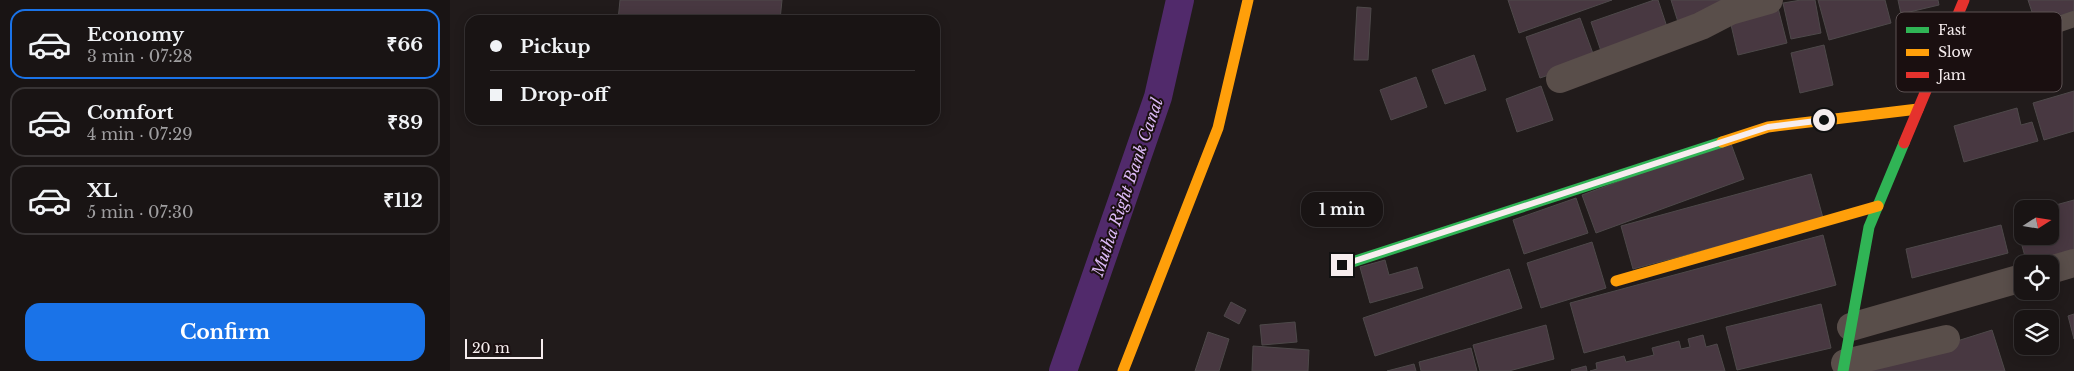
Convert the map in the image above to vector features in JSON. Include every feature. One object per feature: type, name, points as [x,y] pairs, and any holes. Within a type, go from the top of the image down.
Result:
[{"type":"street","points":[[1123,371],[1218,128],[1248,0]]},
{"type":"street","points":[[1560,79],[1701,26],[1730,10],[1769,0]]},
{"type":"street","points":[[1959,12],[1964,0]]},
{"type":"street","points":[[1925,92],[1869,227],[1844,367],[1946,339]]},
{"type":"street","points":[[1342,265],[1768,127],[1918,109]]},
{"type":"street","points":[[1616,281],[1878,206]]},
{"type":"street","points":[[2059,267],[2074,263]]},
{"type":"street","points":[[1851,327],[2014,280]]},
{"type":"lane","points":[[2062,22],[2074,18]]},
{"type":"building","points":[[620,0],[782,0],[780,15],[618,15]]},
{"type":"building","points":[[1508,0],[1612,0],[1519,33]]},
{"type":"building","points":[[1658,0],[1668,30],[1602,54],[1591,22]]},
{"type":"building","points":[[1671,0],[1748,0],[1678,22]]},
{"type":"building","points":[[1815,0],[1821,33],[1791,39],[1783,3]]},
{"type":"building","points":[[1818,0],[1885,0],[1891,23],[1829,40]]},
{"type":"building","points":[[1898,0],[1938,0],[1939,5],[1909,12],[1901,12]]},
{"type":"building","points":[[2028,0],[2074,0],[2074,11],[2062,15],[2062,12],[2032,12]]},
{"type":"building","points":[[1777,4],[1787,43],[1738,55],[1729,16]]},
{"type":"building","points":[[1357,7],[1371,8],[1368,60],[1354,60]]},
{"type":"building","points":[[1580,18],[1595,59],[1540,78],[1526,37]]},
{"type":"building","points":[[1824,45],[1833,85],[1800,93],[1791,53]]},
{"type":"building","points":[[1474,55],[1486,90],[1445,104],[1432,70]]},
{"type":"building","points":[[1416,77],[1427,107],[1391,120],[1380,90]]},
{"type":"building","points":[[1541,86],[1553,120],[1517,132],[1506,99]]},
{"type":"building","points":[[2074,91],[2074,131],[2044,140],[2033,103]]},
{"type":"building","points":[[2017,108],[2021,125],[2032,122],[2038,141],[1964,162],[1954,126]]},
{"type":"building","points":[[1730,141],[1744,179],[1596,233],[1582,195]]},
{"type":"building","points":[[1811,174],[1823,218],[1633,269],[1621,226]]},
{"type":"building","points":[[1576,198],[1588,233],[1524,254],[1513,220]]},
{"type":"building","points":[[2074,200],[2074,252],[2059,256],[2025,255],[2022,245],[2059,245],[2059,204]]},
{"type":"building","points":[[2001,225],[2008,253],[1912,278],[1906,249]]},
{"type":"building","points":[[1823,235],[1836,285],[1584,353],[1570,303]]},
{"type":"building","points":[[1592,242],[1606,288],[1541,308],[1527,263]]},
{"type":"building","points":[[1385,260],[1389,275],[1417,267],[1423,288],[1370,303],[1360,267]]},
{"type":"building","points":[[1509,269],[1522,308],[1375,356],[1363,318]]},
{"type":"building","points":[[1231,302],[1246,310],[1239,324],[1224,316]]},
{"type":"building","points":[[1821,304],[1831,348],[1737,370],[1726,327]]},
{"type":"building","points":[[2074,314],[2074,339],[2068,316]]},
{"type":"building","points":[[1295,322],[1297,342],[1262,345],[1260,325]]},
{"type":"building","points":[[1546,325],[1554,359],[1509,371],[1480,371],[1473,345]]},
{"type":"building","points":[[1992,330],[2005,371],[1862,371]]},
{"type":"building","points":[[1208,332],[1229,339],[1219,371],[1195,371]]},
{"type":"building","points":[[1703,335],[1706,347],[1717,344],[1725,371],[1590,371],[1597,369],[1596,363],[1624,356],[1626,362],[1654,355],[1652,348],[1679,341],[1681,349],[1690,347],[1688,339]]},
{"type":"building","points":[[1253,346],[1309,350],[1308,371],[1252,371]]},
{"type":"building","points":[[1471,348],[1477,371],[1421,371],[1419,362]]},
{"type":"building","points":[[1414,364],[1416,371],[1387,371]]},
{"type":"building","points":[[1586,366],[1587,371],[1571,370]]},
{"type":"waterway","name":"Mutha Right Bank Canal","points":[[1063,371],[1158,97],[1180,0]]},
{"type":"traffic: fast","points":[[1343,265],[1722,142]]},
{"type":"traffic: fast","points":[[1843,371],[1869,227],[1904,143]]},
{"type":"traffic: slow","points":[[1123,371],[1218,128],[1248,0]]},
{"type":"traffic: slow","points":[[1722,142],[1768,127],[1918,109]]},
{"type":"traffic: slow","points":[[1616,281],[1878,206]]},
{"type":"traffic: jam","points":[[1959,12],[1964,0]]},
{"type":"traffic: jam","points":[[1904,143],[1925,92]]},
{"type":"route","points":[[1342,265],[1768,127],[1824,120]]}]
